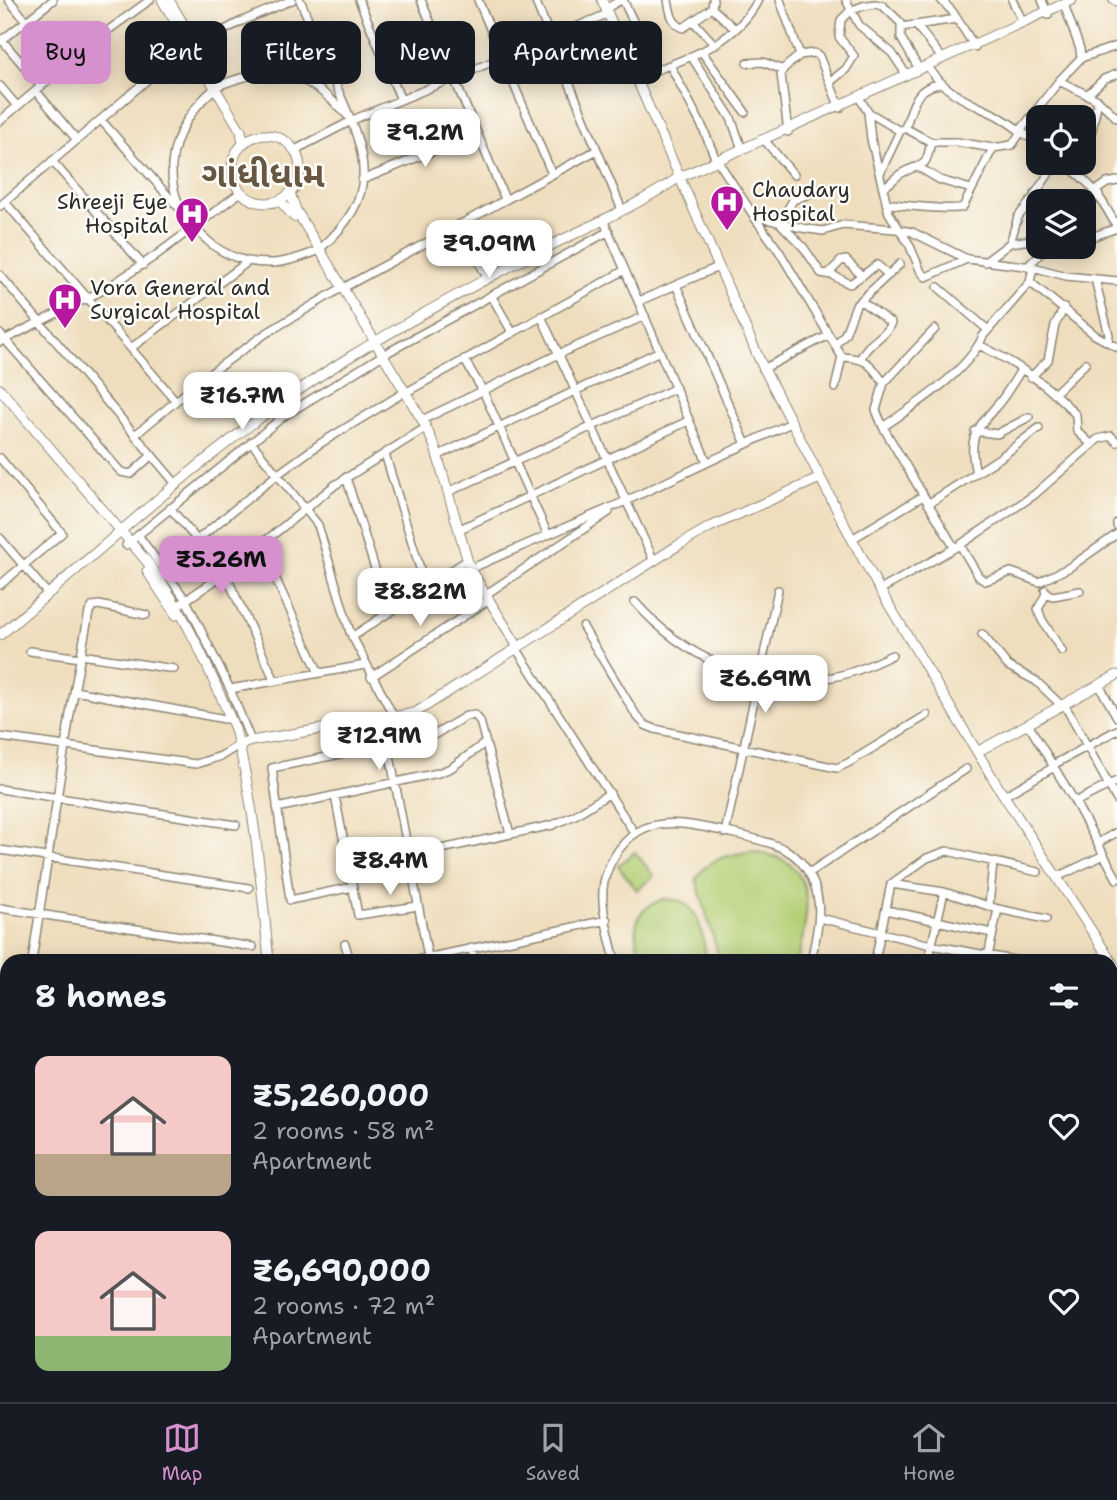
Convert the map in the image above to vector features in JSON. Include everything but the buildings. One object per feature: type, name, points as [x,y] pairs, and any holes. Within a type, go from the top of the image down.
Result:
[{"type":"street","points":[[9,0],[26,21],[53,0]]},
{"type":"street","points":[[0,121],[103,34],[150,0]]},
{"type":"street","points":[[162,0],[176,21]]},
{"type":"street","points":[[169,0],[180,21]]},
{"type":"street","points":[[227,29],[292,0]]},
{"type":"street","points":[[101,120],[193,227],[215,247],[248,261],[272,263],[292,261],[317,251],[352,215],[360,195],[363,169],[359,140],[352,121],[300,0]]},
{"type":"street","points":[[359,0],[401,100]]},
{"type":"street","points":[[421,0],[430,21]]},
{"type":"street","points":[[478,0],[489,26]]},
{"type":"street","points":[[535,0],[543,21]]},
{"type":"street","points":[[581,21],[622,0],[633,21]]},
{"type":"street","points":[[668,0],[671,15],[679,27],[683,28],[694,22],[713,4],[735,29]]},
{"type":"street","points":[[662,68],[715,45],[735,29],[754,9],[758,0]]},
{"type":"street","points":[[780,0],[800,55]]},
{"type":"street","points":[[846,0],[850,11],[870,36],[898,60],[906,74]]},
{"type":"street","points":[[941,0],[951,3],[957,19],[974,46]]},
{"type":"street","points":[[1012,0],[1023,22]]},
{"type":"street","points":[[1042,0],[1047,13]]},
{"type":"street","points":[[839,107],[1072,0]]},
{"type":"street","points":[[717,162],[906,74],[924,69],[942,58],[1023,22],[1081,0]]},
{"type":"street","points":[[830,82],[853,60],[852,51],[839,37],[841,20],[850,11],[870,4],[879,5],[897,18],[901,27],[901,38],[939,84],[967,104],[999,117],[1026,136]]},
{"type":"street","points":[[1065,8],[1081,58]]},
{"type":"street","points":[[901,27],[957,19]]},
{"type":"street","points":[[694,22],[715,45]]},
{"type":"street","points":[[21,25],[1,39],[77,140]]},
{"type":"street","points":[[916,25],[942,58]]},
{"type":"street","points":[[868,112],[931,142],[957,142],[993,148],[1012,145],[1059,80],[1081,58],[1117,46]]},
{"type":"street","points":[[702,52],[745,112]]},
{"type":"street","points":[[788,130],[781,86],[783,70],[800,55],[814,53],[819,56],[839,107]]},
{"type":"street","points":[[691,56],[731,118],[742,149]]},
{"type":"street","points":[[747,63],[763,62],[783,70]]},
{"type":"street","points":[[670,65],[703,128],[717,162],[779,251],[842,357],[835,388]]},
{"type":"street","points":[[180,210],[173,190],[175,145],[186,120],[199,102],[217,86],[246,75],[271,72],[299,78],[326,94],[352,121]]},
{"type":"street","points":[[1087,94],[1104,79],[1117,74]]},
{"type":"street","points":[[1059,80],[1098,100],[1117,118]]},
{"type":"street","points":[[143,84],[2,204],[88,298],[176,401]]},
{"type":"street","points":[[295,150],[352,121],[440,84]]},
{"type":"street","points":[[457,84],[505,199]]},
{"type":"street","points":[[514,84],[552,174]]},
{"type":"street","points":[[569,84],[622,210]]},
{"type":"street","points":[[637,84],[677,180],[763,369],[852,539],[1004,796],[1107,954]]},
{"type":"street","points":[[879,174],[903,130],[918,93],[939,84]]},
{"type":"street","points":[[0,86],[17,106]]},
{"type":"street","points":[[217,86],[245,127],[256,137]]},
{"type":"street","points":[[217,86],[241,131],[243,145]]},
{"type":"street","points":[[860,99],[868,112],[889,212],[901,230],[920,272],[926,277],[967,259]]},
{"type":"street","points":[[1096,110],[1098,100]]},
{"type":"street","points":[[0,635],[177,485],[284,399],[488,279],[677,180],[788,130]]},
{"type":"street","points":[[362,180],[477,133]]},
{"type":"street","points":[[273,136],[283,139],[295,150],[300,161],[300,175],[290,193],[279,201],[260,203],[241,192],[233,176],[233,163],[243,145],[256,137],[273,136]]},
{"type":"street","points":[[766,142],[794,175]]},
{"type":"street","points":[[883,187],[900,174],[920,168],[929,155],[931,142]]},
{"type":"street","points":[[887,203],[958,210],[967,204],[971,189],[993,148]]},
{"type":"street","points":[[135,435],[265,334],[459,223],[597,150]]},
{"type":"street","points":[[52,161],[143,265]]},
{"type":"street","points":[[920,168],[940,180],[971,189]]},
{"type":"street","points":[[1081,175],[1098,193],[1117,228],[1096,235]]},
{"type":"street","points":[[1098,193],[1107,183],[1117,181]]},
{"type":"street","points":[[780,223],[793,200],[822,189]]},
{"type":"street","points":[[152,455],[131,474],[121,472],[2,339],[41,323],[143,265],[241,192]]},
{"type":"street","points":[[290,193],[317,251]]},
{"type":"street","points":[[279,201],[291,211],[317,251],[422,425],[437,456],[460,529],[467,566]]},
{"type":"street","points":[[1010,243],[1017,217],[1026,209]]},
{"type":"street","points":[[754,216],[823,231],[843,225],[901,230],[912,232],[967,259],[1030,267],[1066,276],[1117,281]]},
{"type":"street","points":[[603,219],[708,462]]},
{"type":"street","points":[[459,223],[488,279]]},
{"type":"street","points":[[780,223],[804,248],[819,272],[850,284],[877,265],[889,275]]},
{"type":"street","points":[[131,541],[284,416],[380,356],[608,230]]},
{"type":"street","points":[[984,262],[1010,243],[1026,241]]},
{"type":"street","points":[[883,427],[926,397],[979,345],[988,330],[1030,282],[1030,267],[1037,259]]},
{"type":"street","points":[[828,274],[841,261],[846,260],[862,276]]},
{"type":"street","points":[[131,348],[248,261]]},
{"type":"street","points":[[835,345],[845,334],[856,305],[901,264]]},
{"type":"street","points":[[639,301],[718,267]]},
{"type":"street","points":[[197,540],[321,443],[464,359],[625,270]]},
{"type":"street","points":[[0,275],[177,485]]},
{"type":"street","points":[[1095,279],[1109,335],[1108,342]]},
{"type":"street","points":[[1030,282],[1095,335],[1117,347]]},
{"type":"street","points":[[676,285],[746,444]]},
{"type":"street","points":[[938,287],[988,330]]},
{"type":"street","points":[[491,295],[512,332]]},
{"type":"street","points":[[861,301],[891,323],[887,331],[864,349],[861,358]]},
{"type":"street","points":[[1031,377],[1048,360],[1054,331],[1064,308]]},
{"type":"street","points":[[541,316],[654,561]]},
{"type":"street","points":[[177,606],[225,573],[346,478],[385,454],[422,425],[482,391],[645,316]]},
{"type":"street","points":[[936,328],[884,383],[876,410],[883,427],[928,504],[979,577],[985,581],[1011,572],[1041,582],[1053,596],[1080,591]]},
{"type":"street","points":[[763,369],[829,335]]},
{"type":"street","points":[[979,345],[1002,356],[1054,394],[1076,415],[1077,431],[1092,445]]},
{"type":"street","points":[[437,456],[660,351]]},
{"type":"street","points":[[842,357],[861,358],[874,368],[884,383]]},
{"type":"street","points":[[464,359],[482,391],[548,535]]},
{"type":"street","points":[[1054,394],[1086,363]]},
{"type":"street","points":[[976,473],[971,452],[975,431],[1001,401],[1021,370]]},
{"type":"street","points":[[448,492],[676,387]]},
{"type":"street","points":[[0,389],[120,533]]},
{"type":"street","points":[[0,398],[120,533],[131,541],[186,600],[230,689],[251,741]]},
{"type":"street","points":[[975,431],[997,433],[1029,417]]},
{"type":"street","points":[[460,529],[688,421]]},
{"type":"street","points":[[352,637],[426,588],[467,566],[628,500],[791,423]]},
{"type":"street","points":[[422,425],[474,587],[635,834]]},
{"type":"street","points":[[928,504],[1039,428]]},
{"type":"street","points":[[880,590],[957,546],[1034,495],[1092,445],[1111,436],[1117,442]]},
{"type":"street","points":[[251,442],[318,525],[352,637],[394,717]]},
{"type":"street","points":[[385,454],[426,588]]},
{"type":"street","points":[[0,458],[62,533],[0,585]]},
{"type":"street","points":[[346,478],[389,613]]},
{"type":"street","points":[[0,737],[196,764],[221,756],[251,741],[415,713],[710,527],[820,478]]},
{"type":"street","points":[[852,539],[923,496]]},
{"type":"street","points":[[371,677],[628,500]]},
{"type":"street","points":[[170,508],[225,573],[275,681]]},
{"type":"street","points":[[1041,582],[1070,567],[1117,534]]},
{"type":"street","points":[[0,538],[48,594]]},
{"type":"street","points":[[131,541],[169,591],[177,606],[213,678],[239,745],[250,799],[268,954]]},
{"type":"street","points":[[131,541],[181,625],[239,745]]},
{"type":"street","points":[[260,545],[319,673]]},
{"type":"street","points":[[725,833],[778,590]]},
{"type":"street","points":[[1047,592],[1038,608],[1042,620],[1062,651]]},
{"type":"street","points":[[635,602],[654,624],[694,652],[733,670],[759,678],[791,681],[828,678],[860,670],[892,655]]},
{"type":"street","points":[[33,954],[89,612],[93,606],[99,605],[146,615]]},
{"type":"street","points":[[583,626],[645,726],[837,768],[927,715]]},
{"type":"street","points":[[982,634],[1008,666],[1035,681],[1063,705],[1117,800]]},
{"type":"street","points":[[30,651],[174,669]]},
{"type":"street","points":[[230,689],[365,665]]},
{"type":"street","points":[[977,752],[1117,675]]},
{"type":"street","points":[[1100,685],[1117,717]]},
{"type":"street","points":[[75,691],[225,719]]},
{"type":"street","points":[[353,887],[290,900],[272,768],[442,733],[472,714],[480,721],[510,834]]},
{"type":"street","points":[[1028,724],[1117,879]]},
{"type":"street","points":[[1004,796],[1117,730]]},
{"type":"street","points":[[277,808],[451,768],[485,743]]},
{"type":"street","points":[[388,745],[424,954]]},
{"type":"street","points":[[809,873],[967,769]]},
{"type":"street","points":[[1075,802],[1117,781]]},
{"type":"street","points":[[0,789],[236,825]]},
{"type":"street","points":[[408,856],[553,825],[610,793]]},
{"type":"street","points":[[335,796],[359,916],[418,906]]},
{"type":"street","points":[[614,954],[602,893],[608,867],[622,846],[635,834],[648,827],[681,824],[786,850],[803,863],[819,897],[820,918],[812,954]]},
{"type":"street","points":[[1098,843],[1117,832]]},
{"type":"street","points":[[0,850],[249,888]]},
{"type":"street","points":[[876,954],[891,884],[937,853],[947,851],[1038,872]]},
{"type":"street","points":[[1057,877],[1104,855]]},
{"type":"street","points":[[989,906],[993,863]]},
{"type":"street","points":[[891,884],[944,892],[998,909],[1046,919]]},
{"type":"street","points":[[929,954],[944,892]]},
{"type":"street","points":[[0,908],[253,947]]},
{"type":"street","points":[[988,954],[998,909]]},
{"type":"street","points":[[886,910],[992,933]]},
{"type":"street","points":[[820,918],[973,954]]},
{"type":"street","points":[[446,954],[607,920]]},
{"type":"street","points":[[345,944],[348,954]]},
{"type":"street","points":[[472,948],[473,954]]},
{"type":"green space","points":[[753,851],[779,858],[792,866],[800,877],[805,890],[806,919],[799,954],[718,954],[696,879],[707,866],[728,856]]},
{"type":"green space","points":[[635,852],[654,876],[637,890],[618,866]]},
{"type":"green space","points":[[663,899],[680,901],[687,905],[697,919],[706,954],[640,954],[637,924],[644,910]]},
{"type":"place","name":"Chaudary Hospital","points":[[727,232]]},
{"type":"place","name":"Shreeji Eye Hospital","points":[[192,244]]},
{"type":"place","name":"Vora General and Surgical Hospital","points":[[65,330]]},
{"type":"district","name":"ગાંધીધામ","points":[[263,174]]}]
